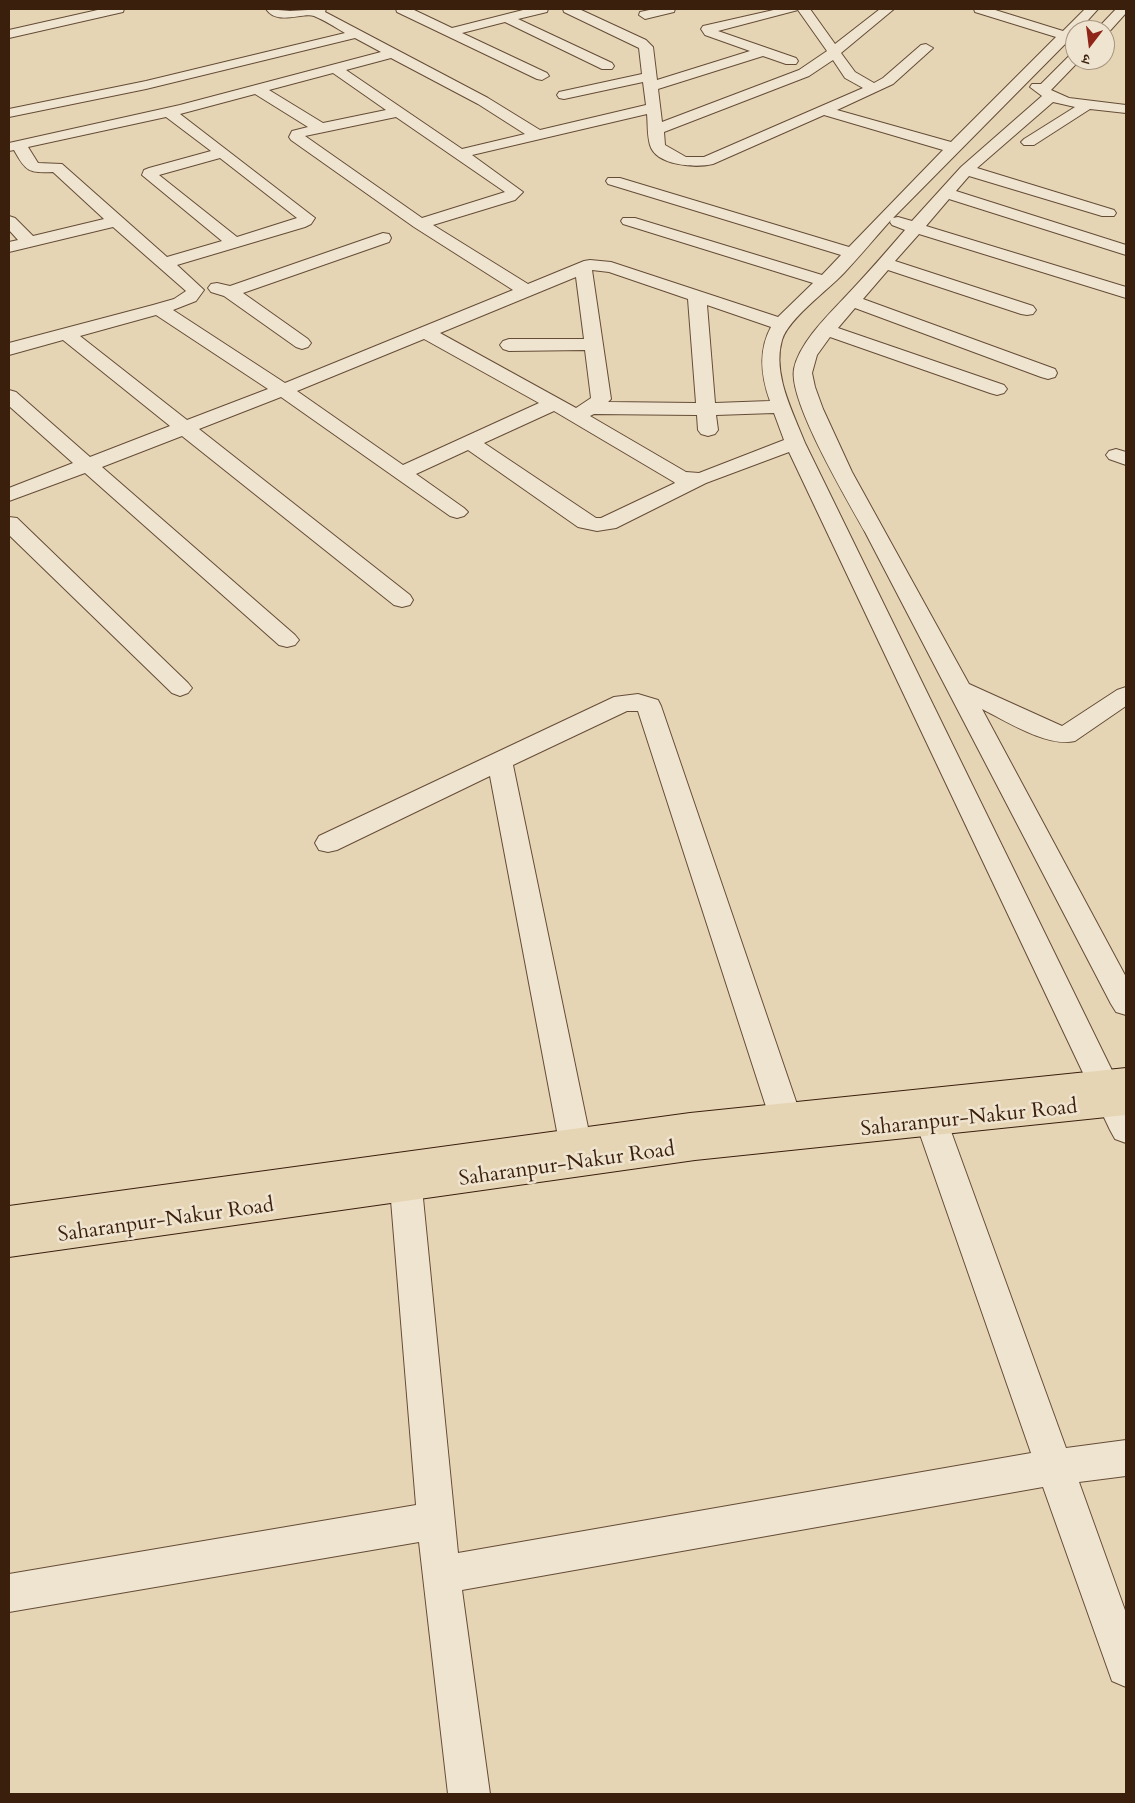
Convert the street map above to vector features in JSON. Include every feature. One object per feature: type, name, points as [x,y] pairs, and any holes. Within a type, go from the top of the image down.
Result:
[{"type":"main road","name":"Saharanpur-Nakur Road","points":[[9,1220],[690,1126],[785,1116],[1120,1100]]},
{"type":"main road","name":"Saharanpur-Nakur Road","points":[[9,1243],[695,1147],[932,1123],[1120,1100]]},
{"type":"street","points":[[9,34],[118,9]]},
{"type":"street","points":[[272,9],[282,14],[291,15],[316,10],[393,54],[483,101],[538,135]]},
{"type":"street","points":[[408,11],[434,9]]},
{"type":"street","points":[[450,32],[542,9]]},
{"type":"street","points":[[569,9],[641,43],[648,52],[658,146],[662,151],[690,162],[703,163],[875,88],[888,81],[926,48]]},
{"type":"street","points":[[645,15],[669,9]]},
{"type":"street","points":[[791,60],[710,32],[708,28],[793,9]]},
{"type":"street","points":[[804,9],[854,78],[875,88]]},
{"type":"street","points":[[655,130],[795,77],[819,64],[834,50],[888,9]]},
{"type":"street","points":[[980,9],[1065,36],[1036,87],[966,170],[912,227],[884,264],[814,344],[805,359],[803,372],[805,388],[819,425],[840,468],[898,616],[1120,1100]]},
{"type":"street","points":[[1081,20],[1092,9]]},
{"type":"street","points":[[1113,20],[1123,9]]},
{"type":"street","points":[[408,11],[542,76]]},
{"type":"street","points":[[775,13],[780,29]]},
{"type":"street","points":[[506,18],[607,66]]},
{"type":"street","points":[[9,113],[146,85],[357,34]]},
{"type":"street","points":[[1115,34],[1119,35]]},
{"type":"street","points":[[786,45],[795,77]]},
{"type":"street","points":[[564,95],[651,82],[764,51]]},
{"type":"street","points":[[194,294],[196,290],[193,286],[116,221],[57,166],[36,168],[30,165],[14,146],[175,111],[393,54]]},
{"type":"street","points":[[1065,65],[954,148],[888,219],[781,324],[773,340],[771,358],[774,386],[795,443],[898,616],[959,689],[1126,1004]]},
{"type":"street","points":[[336,69],[515,192],[514,195],[420,224]]},
{"type":"street","points":[[1036,87],[1070,84]]},
{"type":"street","points":[[146,85],[222,153],[307,218],[299,224],[165,263]]},
{"type":"street","points":[[1036,87],[1066,102],[1126,122]]},
{"type":"street","points":[[256,89],[320,128]]},
{"type":"street","points":[[1066,102],[1126,109]]},
{"type":"street","points":[[458,154],[653,108]]},
{"type":"street","points":[[1029,142],[1084,108]]},
{"type":"street","points":[[825,111],[888,131],[954,148]]},
{"type":"street","points":[[398,112],[320,128],[297,134],[296,137],[420,224],[527,291]]},
{"type":"street","points":[[222,153],[154,171],[150,175],[234,243]]},
{"type":"street","points":[[966,170],[1108,212]]},
{"type":"street","points":[[614,181],[852,253]]},
{"type":"street","points":[[945,193],[1126,250]]},
{"type":"street","points":[[888,219],[1126,293]]},
{"type":"street","points":[[9,221],[30,242]]},
{"type":"street","points":[[9,247],[116,221]]},
{"type":"street","points":[[629,221],[825,281]]},
{"type":"street","points":[[230,292],[383,238]]},
{"type":"street","points":[[884,264],[1027,310]]},
{"type":"street","points":[[9,495],[283,390],[590,266],[611,267],[781,324]]},
{"type":"street","points":[[583,268],[601,399],[583,412]]},
{"type":"street","points":[[9,349],[159,309],[194,294],[216,288],[230,292],[302,343]]},
{"type":"street","points":[[697,296],[708,430]]},
{"type":"street","points":[[851,300],[1048,373]]},
{"type":"street","points":[[159,309],[283,390],[457,512]]},
{"type":"street","points":[[826,330],[997,389]]},
{"type":"street","points":[[427,333],[554,404],[583,412],[782,407]]},
{"type":"street","points":[[66,334],[402,600]]},
{"type":"street","points":[[510,345],[593,344]]},
{"type":"street","points":[[9,396],[287,640]]},
{"type":"street","points":[[401,473],[554,404]]},
{"type":"street","points":[[583,412],[666,470],[681,478],[698,479]]},
{"type":"street","points":[[469,442],[586,522],[601,526],[698,479],[711,476],[795,443]]},
{"type":"street","points":[[9,524],[180,688]]},
{"type":"street","points":[[959,689],[1054,733],[1066,735],[1126,695]]},
{"type":"street","points":[[328,844],[623,703],[638,702],[649,706],[653,713],[785,1116]]},
{"type":"street","points":[[500,762],[576,1142]]},
{"type":"street","points":[[932,1123],[1126,1667]]},
{"type":"street","points":[[406,1188],[441,1575],[469,1794]]},
{"type":"street","points":[[441,1575],[1055,1467],[1126,1458]]},
{"type":"street","points":[[9,1593],[436,1520]]}]
